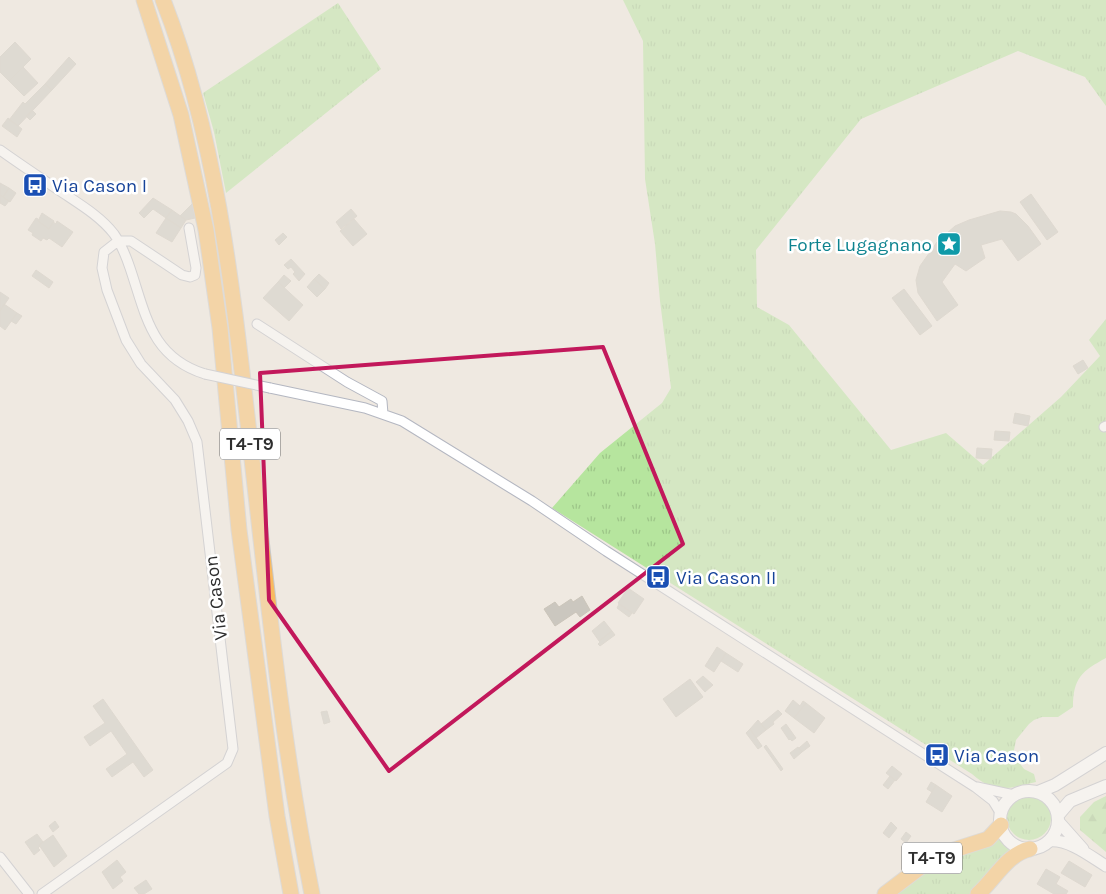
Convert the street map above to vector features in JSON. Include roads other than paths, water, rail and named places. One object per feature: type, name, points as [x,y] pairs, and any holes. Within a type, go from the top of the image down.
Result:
[{"type":"highway","name":"T4-T9","points":[[144,0],[181,115],[206,230],[220,328],[240,540],[277,816],[291,894]]},
{"type":"highway","name":"T4-T9","points":[[163,0],[183,58],[196,107],[212,174],[224,246],[237,328],[270,623],[312,894]]},
{"type":"highway","name":"T4-T9","points":[[885,894],[935,856],[988,839],[1001,820]]},
{"type":"highway","name":"T4-T9","points":[[978,894],[1014,856],[1023,850],[1030,849]]},
{"type":"main road","points":[[1106,753],[1054,785],[1038,792],[1021,792],[1014,795],[1005,803],[1001,820],[1004,834],[1011,842],[1020,847],[1030,849],[1040,847],[1050,841],[1056,832],[1058,818],[1070,801],[1106,786]]},
{"type":"main road","points":[[1038,792],[1051,800],[1058,818]]},
{"type":"street","points":[[0,150],[101,220],[118,241],[129,265],[144,317],[152,332],[162,347],[179,362],[205,374],[365,408],[402,421],[532,501],[606,551],[976,787],[993,802],[1001,820]]},
{"type":"street","points":[[118,241],[131,240],[182,275],[190,277],[195,275],[196,268],[189,228]]},
{"type":"street","name":"Via Cason","points":[[42,894],[227,762],[233,749],[197,442],[188,421],[175,400],[141,364],[131,348],[114,310],[102,268],[104,252],[118,241]]},
{"type":"street","points":[[257,324],[347,382],[377,397],[382,401],[383,414]]},
{"type":"street","points":[[976,787],[1014,795]]},
{"type":"street","points":[[1058,818],[1092,857]]},
{"type":"street","points":[[1050,841],[1057,840],[1066,844],[1106,866]]},
{"type":"street","points":[[0,857],[29,894]]},
{"type":"place","name":"Via Cason I","points":[[35,185]]},
{"type":"place","name":"Forte Lugagnano","points":[[949,244]]},
{"type":"place","name":"Via Cason II","points":[[658,577]]},
{"type":"place","name":"Via Cason","points":[[937,755]]}]
